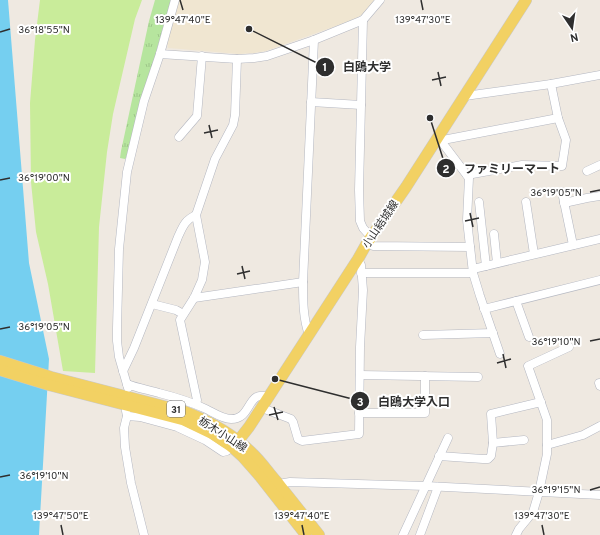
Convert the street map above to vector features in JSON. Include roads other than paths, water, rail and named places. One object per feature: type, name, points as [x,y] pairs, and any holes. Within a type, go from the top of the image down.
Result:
[{"type":"main road","name":"小山結城線","points":[[235,444],[270,397],[369,240],[440,139],[465,96],[526,0]]},
{"type":"main road","name":"栃木小山線","points":[[0,361],[108,395]]},
{"type":"main road","name":"栃木小山線","points":[[0,370],[49,385],[108,395],[186,412],[197,416],[212,424],[235,444],[252,452],[319,535]]},
{"type":"main road","name":"栃木小山線","points":[[235,444],[243,457],[306,535]]},
{"type":"street","points":[[175,0],[160,54],[144,101],[127,172],[119,249],[117,328],[118,347],[123,370],[127,386],[160,393],[196,404],[229,419],[235,419],[241,416],[253,399],[257,396],[262,395],[270,397]]},
{"type":"street","points":[[160,54],[237,59],[267,56],[314,40],[363,20],[380,0]]},
{"type":"street","points":[[363,20],[359,190],[360,221],[363,228],[373,246],[470,247]]},
{"type":"street","points":[[309,335],[305,324],[303,282],[314,40]]},
{"type":"street","points":[[180,137],[197,116],[202,56]]},
{"type":"street","points":[[196,404],[197,400],[180,320],[194,298],[202,280],[205,262],[196,215],[215,159],[233,125],[235,115],[237,59]]},
{"type":"street","points":[[465,96],[551,84],[600,75]]},
{"type":"street","points":[[467,175],[522,165],[562,166],[566,140],[558,118],[551,84]]},
{"type":"street","points":[[311,102],[361,105]]},
{"type":"street","points":[[500,354],[484,309],[473,271],[467,220],[469,178],[440,139],[558,118]]},
{"type":"street","points":[[586,171],[600,165]]},
{"type":"street","points":[[562,192],[573,245]]},
{"type":"street","points":[[564,203],[600,196]]},
{"type":"street","points":[[480,202],[486,266]]},
{"type":"street","points":[[526,202],[534,254]]},
{"type":"street","points":[[123,370],[134,348],[178,237],[185,223],[196,215]]},
{"type":"street","points":[[494,234],[497,263]]},
{"type":"street","points":[[362,273],[473,271],[497,263],[600,239]]},
{"type":"street","points":[[262,408],[291,419],[298,439],[302,441],[359,434],[360,347],[363,290],[361,265],[358,259]]},
{"type":"street","points":[[484,309],[600,280]]},
{"type":"street","points":[[194,298],[303,282]]},
{"type":"street","points":[[516,301],[529,337]]},
{"type":"street","points":[[152,304],[176,310],[183,314]]},
{"type":"street","points":[[423,335],[493,333]]},
{"type":"street","points":[[516,535],[533,512],[540,492],[547,454],[548,420],[528,366],[569,347]]},
{"type":"street","points":[[360,375],[478,376]]},
{"type":"street","points":[[359,413],[425,413],[425,376]]},
{"type":"street","points":[[440,456],[488,459],[491,456],[493,443],[491,414],[541,402]]},
{"type":"street","points":[[144,535],[131,483],[125,447],[124,428],[127,413],[176,427],[205,440],[223,452],[227,451],[235,444]]},
{"type":"street","points":[[547,445],[583,435],[600,426]]},
{"type":"street","points":[[402,535],[448,438]]},
{"type":"street","points":[[493,443],[524,440]]},
{"type":"street","points":[[279,485],[290,482],[426,486],[600,495]]},
{"type":"street","points":[[420,535],[438,487]]},
{"type":"water","points":[[0,0],[8,0],[29,263],[49,359],[39,535],[0,535]]},
{"type":"place","name":"白鴎大学","points":[[249,29]]},
{"type":"place","name":"ファミリーマート","points":[[430,118]]},
{"type":"place","name":"白鴎大学入口","points":[[275,379]]}]
